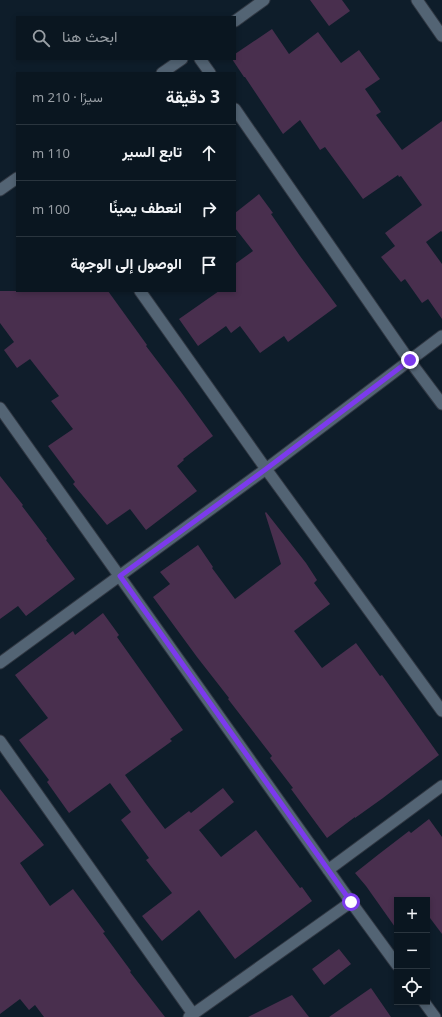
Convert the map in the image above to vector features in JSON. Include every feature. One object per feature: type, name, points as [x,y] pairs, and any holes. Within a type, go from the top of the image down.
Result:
[{"type":"street","points":[[236,20],[264,0]]},
{"type":"street","points":[[417,0],[442,36]]},
{"type":"street","points":[[163,72],[181,60]]},
{"type":"street","points":[[201,60],[209,72]]},
{"type":"street","points":[[236,110],[442,404]]},
{"type":"street","points":[[0,190],[16,179]]},
{"type":"street","points":[[141,292],[266,469],[442,711]]},
{"type":"street","points":[[0,663],[266,469],[442,336]]},
{"type":"street","points":[[0,408],[394,961]]},
{"type":"street","points":[[0,741],[191,1016],[351,902]]},
{"type":"street","points":[[328,870],[442,786]]},
{"type":"street","points":[[426,1005],[435,1017]]},
{"type":"building","points":[[310,0],[342,0],[350,11],[329,26]]},
{"type":"building","points":[[272,29],[289,54],[318,32],[341,63],[359,50],[380,79],[365,89],[381,112],[376,115],[402,150],[442,121],[442,232],[441,231],[426,242],[442,264],[442,319],[428,299],[422,303],[405,279],[401,282],[381,257],[395,246],[385,233],[422,205],[401,176],[399,177],[398,175],[363,199],[325,147],[320,150],[300,120],[283,134],[233,60],[236,60],[236,53]]},
{"type":"building","points":[[259,194],[300,256],[337,306],[288,342],[284,336],[260,353],[240,326],[231,333],[226,326],[198,346],[179,319],[218,292],[236,292],[236,263],[253,251],[236,229],[236,212]]},
{"type":"building","points":[[0,291],[109,292],[147,345],[146,346],[213,436],[183,459],[184,460],[177,466],[197,491],[146,530],[130,509],[107,525],[73,484],[75,482],[48,446],[73,429],[51,401],[59,396],[30,359],[17,368],[4,350],[14,342],[0,323]]},
{"type":"building","points":[[0,476],[23,505],[22,506],[75,579],[26,616],[18,606],[0,619]]},
{"type":"building","points":[[266,512],[306,563],[317,580],[314,583],[330,604],[294,631],[322,668],[356,643],[380,676],[382,675],[439,755],[383,798],[327,838],[291,789],[293,788],[270,758],[272,756],[153,597],[170,584],[160,572],[198,545],[213,567],[212,568],[235,599],[281,564],[265,513]]},
{"type":"building","points":[[103,613],[119,635],[117,637],[183,730],[170,739],[172,741],[125,775],[146,804],[165,829],[189,811],[191,813],[223,788],[234,802],[199,830],[221,857],[256,830],[300,888],[302,887],[312,901],[235,959],[199,910],[162,941],[142,916],[172,893],[146,860],[149,858],[121,820],[131,812],[110,783],[69,813],[47,782],[49,780],[19,740],[48,718],[15,675],[73,631],[75,635]]},
{"type":"building","points":[[0,789],[44,845],[20,863],[50,906],[73,889],[105,932],[103,933],[131,971],[130,972],[165,1017],[44,1017],[35,1005],[29,1010],[20,999],[0,1014]]},
{"type":"building","points":[[429,819],[442,837],[442,934],[430,918],[430,897],[394,897],[394,926],[355,873],[409,831],[411,833]]},
{"type":"building","points":[[339,949],[351,964],[324,985],[312,969]]},
{"type":"building","points":[[371,988],[391,1017],[329,1017]]},
{"type":"building","points":[[292,995],[309,1017],[248,1017]]},
{"type":"route","points":[[351,902],[120,576],[266,469],[410,360]]}]
